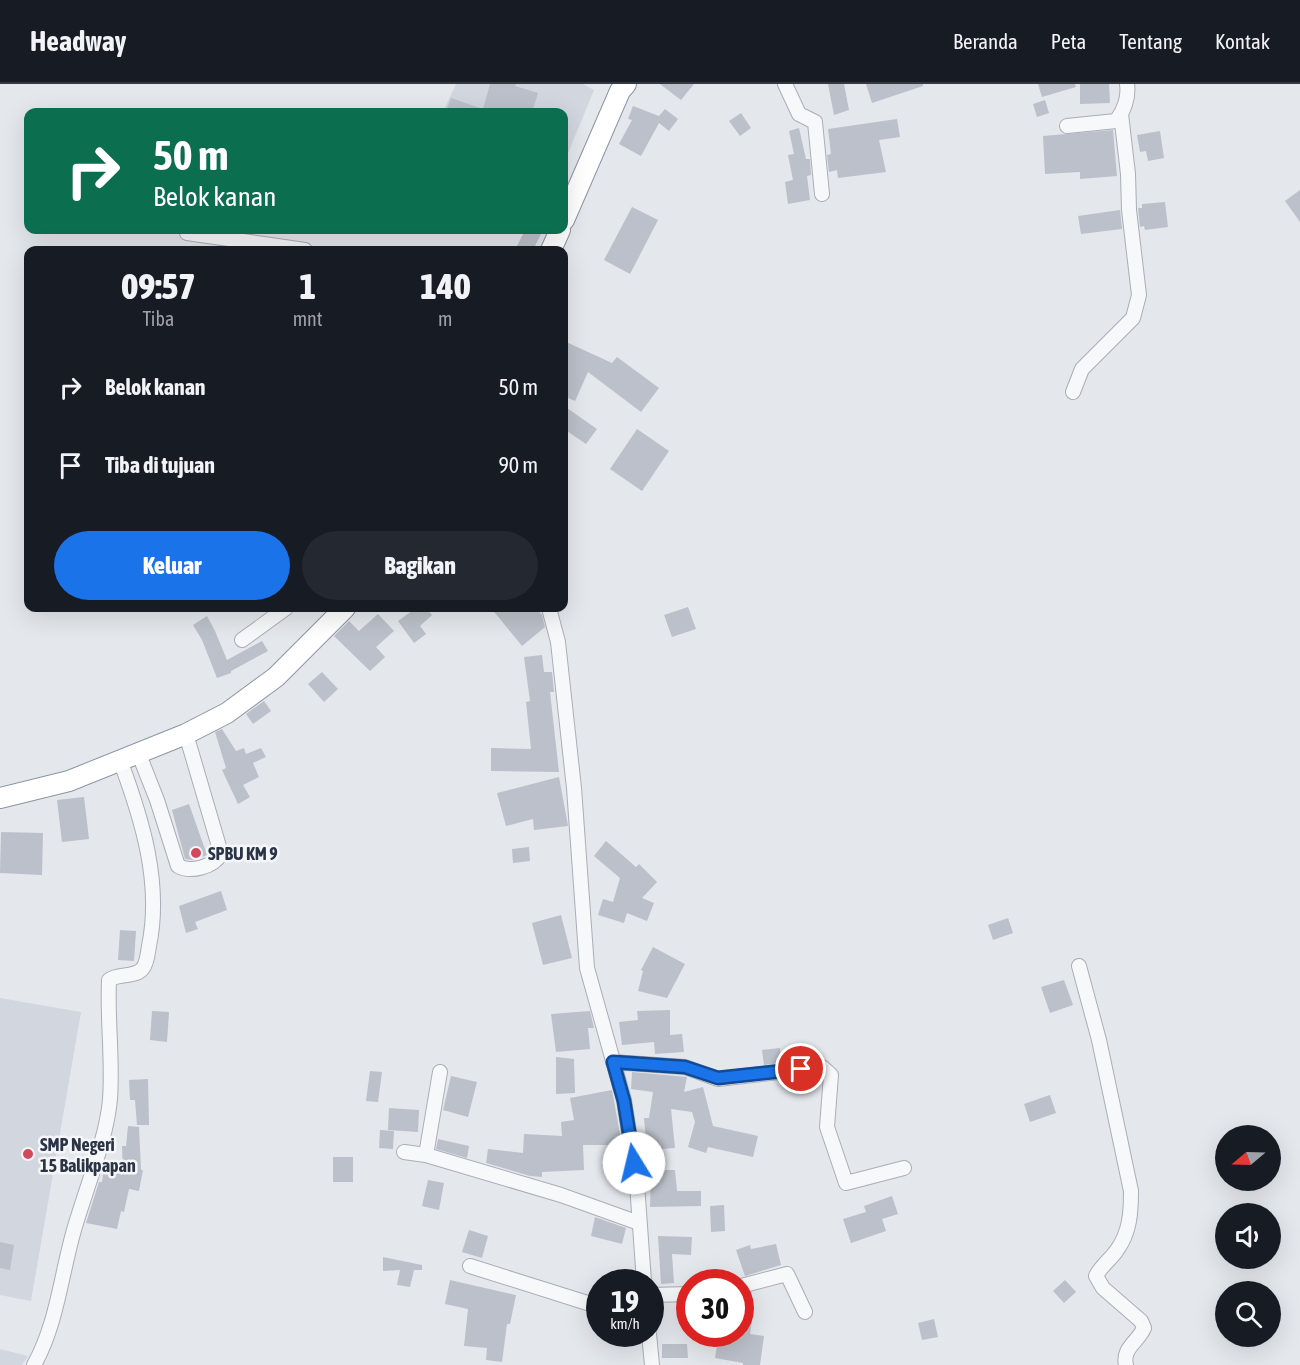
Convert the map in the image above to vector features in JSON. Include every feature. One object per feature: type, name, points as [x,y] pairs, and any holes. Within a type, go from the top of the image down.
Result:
[{"type":"highway","points":[[568,211],[620,91],[626,84]]},
{"type":"highway","points":[[0,798],[69,781],[186,734],[227,713],[276,676],[339,612]]},
{"type":"street","points":[[785,84],[799,114],[815,122],[822,194]]},
{"type":"street","points":[[1068,126],[1116,121],[1129,93],[1127,84]]},
{"type":"street","points":[[1074,393],[1082,369],[1133,318],[1139,295],[1121,114]]},
{"type":"street","points":[[194,234],[276,246]]},
{"type":"street","points":[[242,640],[280,612]]},
{"type":"street","points":[[550,612],[558,642],[574,788],[587,968],[624,1101],[636,1173],[643,1269]]},
{"type":"street","points":[[129,756],[158,800],[178,866],[192,870],[216,862],[221,854],[186,734]]},
{"type":"street","points":[[34,1365],[52,1320],[71,1238],[102,1138],[110,1101],[112,1059],[109,980],[137,973],[143,968],[153,927],[149,857],[129,756]]},
{"type":"street","points":[[1079,966],[1099,1040],[1131,1191],[1131,1215],[1127,1230],[1118,1249],[1096,1275],[1103,1288],[1142,1321],[1144,1328],[1142,1333],[1124,1356],[1126,1365]]},
{"type":"street","points":[[613,1062],[685,1067],[718,1078],[822,1067],[831,1075],[827,1127],[846,1183],[904,1168]]},
{"type":"street","points":[[426,1155],[440,1072]]},
{"type":"street","points":[[404,1152],[426,1155],[561,1195],[639,1223]]},
{"type":"street","points":[[470,1266],[586,1303]]},
{"type":"street","points":[[754,1283],[787,1274],[805,1312]]},
{"type":"street","points":[[650,1347],[651,1365]]},
{"type":"shaded area","points":[[456,84],[583,84],[594,90],[568,153],[568,108],[445,108]]},
{"type":"shaded area","name":"SMP Negeri 15 Balikpapan","points":[[0,998],[81,1012],[31,1301],[0,1295]]},
{"type":"shaded area","points":[[0,1349],[28,1356],[22,1365],[0,1365]]},
{"type":"building","points":[[490,84],[516,84],[515,86],[538,93],[533,108],[483,108]]},
{"type":"building","points":[[660,84],[694,84],[681,100]]},
{"type":"building","points":[[828,84],[844,84],[849,110],[834,115]]},
{"type":"building","points":[[866,84],[923,84],[923,86],[872,103]]},
{"type":"building","points":[[1038,84],[1075,84],[1076,87],[1042,97]]},
{"type":"building","points":[[1080,84],[1109,84],[1110,103],[1080,104]]},
{"type":"building","points":[[451,98],[480,108],[447,108]]},
{"type":"building","points":[[1045,100],[1049,113],[1037,117],[1033,104]]},
{"type":"building","points":[[633,106],[659,116],[665,109],[678,119],[669,131],[659,123],[641,156],[619,144],[632,120],[628,119]]},
{"type":"building","points":[[741,113],[751,128],[740,136],[729,121]]},
{"type":"building","points":[[897,119],[900,137],[879,140],[886,172],[838,178],[837,170],[829,172],[827,155],[831,154],[828,129]]},
{"type":"building","points":[[799,128],[806,159],[810,159],[811,175],[807,176],[810,200],[788,204],[785,182],[793,180],[788,155],[794,154],[789,131]]},
{"type":"building","points":[[1113,130],[1117,176],[1080,179],[1080,172],[1045,174],[1043,136]]},
{"type":"building","points":[[1160,131],[1164,158],[1148,161],[1146,151],[1140,152],[1137,135]]},
{"type":"building","points":[[1300,190],[1300,222],[1285,201]]},
{"type":"building","points":[[1165,202],[1168,227],[1145,230],[1144,226],[1140,227],[1138,208],[1142,208],[1142,204]]},
{"type":"building","points":[[632,207],[658,220],[630,274],[604,260]]},
{"type":"building","points":[[1120,210],[1122,229],[1081,234],[1078,216]]},
{"type":"building","points":[[523,234],[541,234],[535,246],[517,246]]},
{"type":"building","points":[[568,343],[612,363],[617,357],[659,388],[641,412],[588,372],[575,401],[568,398]]},
{"type":"building","points":[[568,409],[597,429],[586,444],[568,432]]},
{"type":"building","points":[[637,429],[669,451],[642,491],[610,469]]},
{"type":"building","points":[[688,607],[696,629],[672,637],[664,615]]},
{"type":"building","points":[[410,612],[429,612],[432,615],[420,626],[426,634],[414,643],[398,621]]},
{"type":"building","points":[[494,612],[539,612],[542,615],[545,627],[522,646]]},
{"type":"building","points":[[378,614],[394,631],[376,647],[385,657],[370,671],[334,636],[349,621],[359,631]]},
{"type":"building","points":[[207,616],[227,660],[262,641],[268,651],[231,673],[217,678],[202,640],[193,625]]},
{"type":"building","points":[[542,655],[544,672],[552,672],[554,692],[550,692],[559,772],[491,771],[491,748],[531,749],[526,702],[530,701],[524,657]]},
{"type":"building","points":[[322,672],[338,689],[324,702],[308,684]]},
{"type":"building","points":[[264,701],[271,711],[253,724],[246,714]]},
{"type":"building","points":[[222,729],[236,751],[244,748],[246,754],[261,748],[266,757],[253,763],[259,777],[243,785],[250,797],[238,804],[222,770],[226,768],[215,732]]},
{"type":"building","points":[[559,777],[568,826],[534,830],[533,819],[506,826],[497,793]]},
{"type":"building","points":[[84,797],[89,839],[62,842],[57,800]]},
{"type":"building","points":[[189,804],[207,855],[194,860],[185,859],[172,810]]},
{"type":"building","points":[[1,832],[43,833],[42,875],[0,873]]},
{"type":"building","points":[[606,841],[636,867],[639,864],[657,882],[642,898],[654,903],[647,921],[627,913],[624,923],[598,915],[603,899],[613,902],[620,878],[594,856]]},
{"type":"building","points":[[529,847],[530,861],[513,863],[512,849]]},
{"type":"building","points":[[221,891],[227,910],[195,922],[198,929],[186,933],[179,906]]},
{"type":"building","points":[[561,915],[572,958],[543,965],[532,923]]},
{"type":"building","points":[[1008,918],[1013,933],[993,940],[988,925]]},
{"type":"building","points":[[120,930],[136,931],[134,961],[118,960]]},
{"type":"building","points":[[653,947],[685,964],[667,998],[638,991],[643,971],[641,970]]},
{"type":"building","points":[[1064,980],[1073,1005],[1050,1013],[1041,987]]},
{"type":"building","points":[[670,1010],[670,1035],[682,1034],[684,1052],[655,1054],[654,1042],[622,1045],[619,1022],[638,1020],[637,1011]]},
{"type":"building","points":[[152,1011],[169,1012],[167,1042],[150,1040]]},
{"type":"building","points":[[590,1011],[594,1028],[588,1028],[590,1049],[556,1052],[551,1014]]},
{"type":"building","points":[[780,1048],[781,1063],[764,1065],[762,1050]]},
{"type":"building","points":[[556,1057],[574,1059],[575,1093],[556,1094]]},
{"type":"building","points":[[370,1071],[382,1072],[378,1102],[366,1101]]},
{"type":"building","points":[[632,1072],[687,1077],[684,1092],[703,1087],[713,1126],[758,1136],[753,1157],[708,1147],[706,1153],[688,1147],[695,1122],[692,1112],[671,1109],[675,1148],[647,1150],[644,1118],[649,1118],[653,1092],[631,1089]]},
{"type":"building","points":[[451,1076],[477,1082],[468,1117],[443,1110]]},
{"type":"building","points":[[148,1079],[149,1125],[137,1125],[135,1100],[130,1100],[129,1080]]},
{"type":"building","points":[[612,1090],[622,1145],[583,1145],[584,1170],[542,1172],[542,1177],[530,1176],[486,1163],[488,1149],[523,1153],[524,1134],[562,1136],[561,1122],[574,1120],[570,1098]]},
{"type":"building","points":[[1050,1095],[1056,1113],[1030,1122],[1024,1104]]},
{"type":"building","points":[[389,1108],[419,1110],[418,1132],[388,1130]]},
{"type":"building","points":[[128,1126],[139,1127],[141,1170],[143,1170],[139,1191],[129,1189],[124,1212],[121,1211],[117,1229],[86,1223],[99,1182],[102,1182],[104,1167],[123,1170],[122,1146],[126,1146]]},
{"type":"building","points":[[380,1130],[394,1131],[393,1149],[379,1148]]},
{"type":"building","points":[[438,1139],[469,1146],[467,1158],[436,1149]]},
{"type":"building","points":[[333,1157],[353,1157],[353,1182],[333,1182]]},
{"type":"building","points":[[651,1170],[675,1170],[677,1191],[701,1191],[701,1206],[650,1207]]},
{"type":"building","points":[[428,1180],[444,1183],[439,1210],[422,1206]]},
{"type":"building","points":[[892,1196],[898,1214],[882,1219],[886,1231],[851,1243],[843,1219],[866,1212],[864,1206]]},
{"type":"building","points":[[724,1205],[725,1231],[711,1232],[710,1206]]},
{"type":"building","points":[[595,1217],[626,1228],[622,1244],[591,1236]]},
{"type":"building","points":[[469,1230],[488,1236],[482,1258],[462,1252]]},
{"type":"building","points":[[658,1236],[692,1237],[691,1255],[672,1254],[674,1283],[664,1284],[664,1269],[660,1269]]},
{"type":"building","points":[[0,1242],[14,1245],[10,1270],[0,1268]]},
{"type":"building","points":[[776,1244],[781,1265],[754,1273],[754,1269],[743,1269],[736,1250],[750,1245],[751,1249]]},
{"type":"building","points":[[383,1257],[422,1265],[422,1270],[414,1270],[410,1287],[397,1285],[400,1270],[383,1271]]},
{"type":"building","points":[[450,1280],[516,1295],[510,1324],[507,1324],[502,1362],[486,1360],[487,1348],[464,1346],[468,1309],[445,1304]]},
{"type":"building","points":[[1065,1280],[1076,1292],[1064,1303],[1053,1291]]},
{"type":"building","points":[[934,1319],[938,1337],[922,1340],[918,1323]]},
{"type":"building","points":[[754,1335],[764,1336],[760,1365],[743,1365],[743,1363],[715,1358],[717,1347],[754,1347]]},
{"type":"building","points":[[664,1344],[687,1347],[688,1358],[662,1358]]},
{"type":"place","name":"SPBU KM 9","points":[[196,853]]},
{"type":"place","name":"SMP Negeri 15 Balikpapan","points":[[28,1154]]},
{"type":"route","points":[[634,1163],[624,1101],[613,1062],[685,1067],[718,1078],[801,1069]]}]
